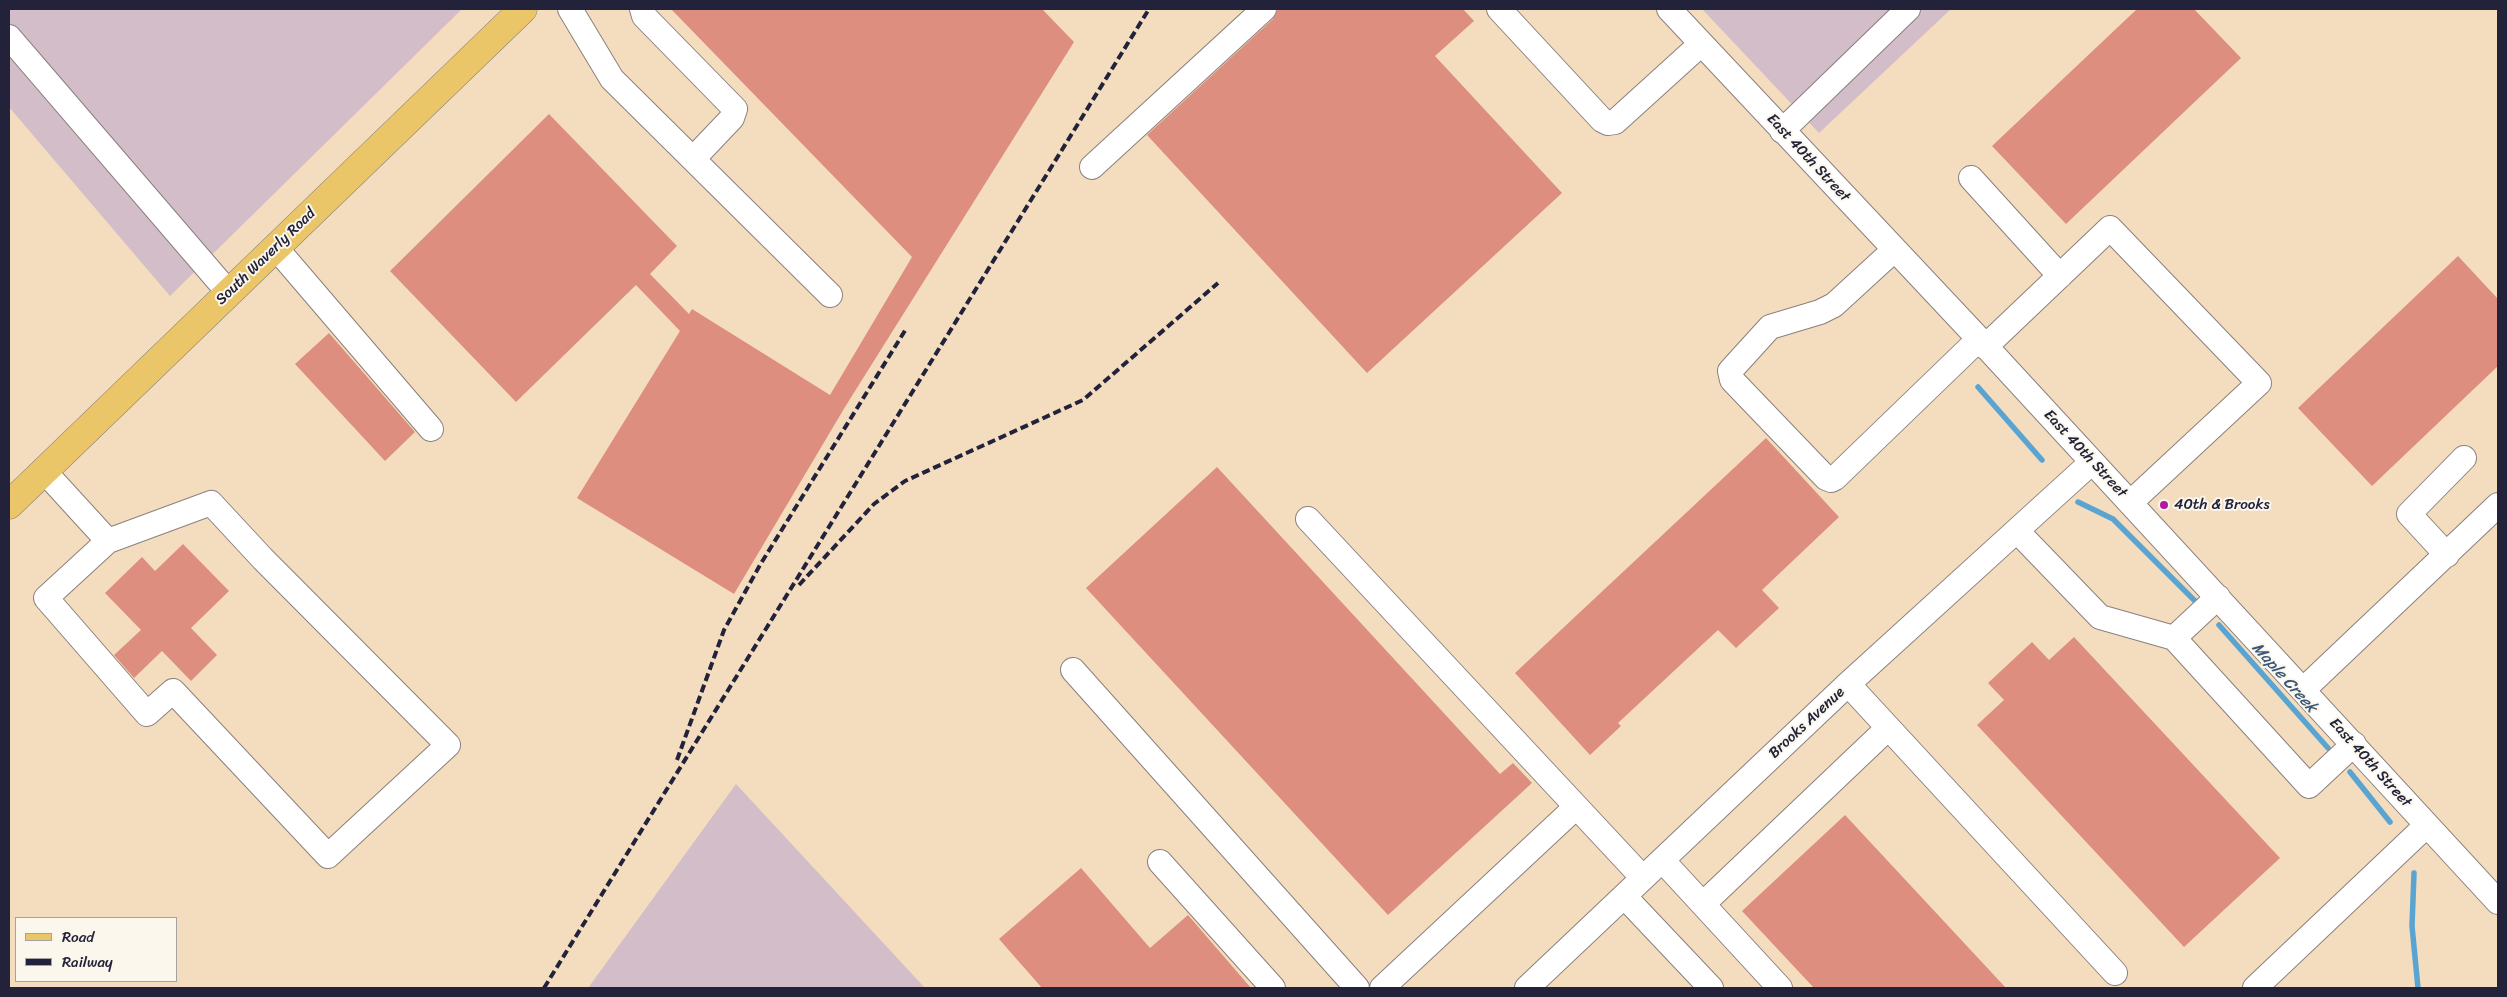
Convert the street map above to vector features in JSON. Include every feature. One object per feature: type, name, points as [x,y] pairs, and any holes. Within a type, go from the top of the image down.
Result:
[{"type":"main road","name":"South Waverly Road","points":[[9,505],[523,9]]},
{"type":"street","points":[[570,9],[612,79],[830,295]]},
{"type":"street","points":[[642,9],[644,16],[735,109],[732,118],[693,159]]},
{"type":"street","points":[[1092,167],[1264,9]]},
{"type":"street","points":[[1499,9],[1602,120],[1608,123],[1615,122],[1701,44]]},
{"type":"street","name":"East 40th Street","points":[[1669,9],[1982,343],[2498,902]]},
{"type":"street","points":[[1782,131],[1908,9]]},
{"type":"street","points":[[9,37],[229,293]]},
{"type":"street","points":[[1971,178],[2060,276]]},
{"type":"street","points":[[1894,250],[1834,304],[1820,312],[1770,328],[1730,371],[1732,380],[1826,478],[1831,480],[1982,343],[2060,276],[2110,228],[2259,383],[2130,503]]},
{"type":"street","points":[[276,248],[431,429]]},
{"type":"street","points":[[2446,555],[2409,514],[2464,458]]},
{"type":"street","name":"Brooks Avenue","points":[[1527,988],[1848,684],[2092,462]]},
{"type":"street","points":[[44,471],[108,541]]},
{"type":"street","points":[[211,503],[263,559],[448,745],[328,856],[173,691],[147,714],[46,598],[108,541],[211,503]]},
{"type":"street","points":[[2304,690],[2498,505]]},
{"type":"street","points":[[1308,519],[1643,878]]},
{"type":"street","points":[[2018,531],[2100,617],[2174,638],[2308,786],[2354,744]]},
{"type":"street","points":[[2174,638],[2218,598]]},
{"type":"street","points":[[1073,670],[1357,988]]},
{"type":"street","points":[[1848,684],[2115,973]]},
{"type":"street","points":[[1703,904],[1888,728]]},
{"type":"street","points":[[1382,988],[1576,807]]},
{"type":"street","points":[[2255,988],[2427,825]]},
{"type":"street","points":[[1662,860],[1780,988]]},
{"type":"street","points":[[1160,862],[1273,988]]},
{"type":"street","points":[[1624,896],[1711,988]]},
{"type":"shaded area","points":[[9,9],[462,9],[170,296],[9,107]]},
{"type":"shaded area","points":[[1702,9],[1951,9],[1819,133]]},
{"type":"shaded area","points":[[736,784],[925,988],[588,988]]},
{"type":"building","points":[[671,9],[1042,9],[1074,42],[845,407],[734,594],[577,498],[680,331],[636,285],[516,402],[390,271],[549,114],[677,246],[650,274],[689,314],[692,309],[830,395],[912,257]]},
{"type":"building","points":[[1278,9],[1463,9],[1474,21],[1435,56],[1562,193],[1367,373],[1147,135],[1273,19]]},
{"type":"building","points":[[2137,9],[2194,9],[2241,58],[2066,224],[1992,146]]},
{"type":"building","points":[[2458,256],[2498,299],[2498,366],[2372,486],[2298,408]]},
{"type":"building","points":[[329,333],[415,432],[385,461],[295,364]]},
{"type":"building","points":[[1766,438],[1839,517],[1762,590],[1779,608],[1736,648],[1718,630],[1618,723],[1621,726],[1590,755],[1515,673]]},
{"type":"building","points":[[1217,467],[1500,774],[1513,763],[1532,783],[1388,915],[1086,588]]},
{"type":"building","points":[[183,544],[229,591],[191,628],[217,655],[191,681],[162,651],[134,678],[114,655],[141,630],[105,593],[142,557],[155,571]]},
{"type":"building","points":[[2074,637],[2280,858],[2184,947],[1977,725],[2004,700],[1988,683],[2032,642],[2049,660]]},
{"type":"building","points":[[1845,815],[2006,988],[1814,988],[1742,911]]},
{"type":"building","points":[[1081,868],[1150,948],[1188,915],[1251,988],[1042,988],[999,939]]},
{"type":"waterway","name":"Maple Creek","points":[[1978,387],[2042,460]]},
{"type":"waterway","name":"Maple Creek","points":[[2078,502],[2113,519],[2196,602]]},
{"type":"waterway","name":"Maple Creek","points":[[2219,625],[2328,748]]},
{"type":"waterway","name":"Maple Creek","points":[[2350,772],[2390,822]]},
{"type":"waterway","name":"Maple Creek","points":[[2414,873],[2412,926],[2418,988]]},
{"type":"railway","points":[[544,988],[1149,9]]},
{"type":"railway","points":[[799,585],[874,504],[905,481],[1083,400],[1218,283]]},
{"type":"railway","points":[[677,760],[724,630],[760,565],[906,329]]},
{"type":"place","name":"40th & Brooks","points":[[2164,505]]}]
